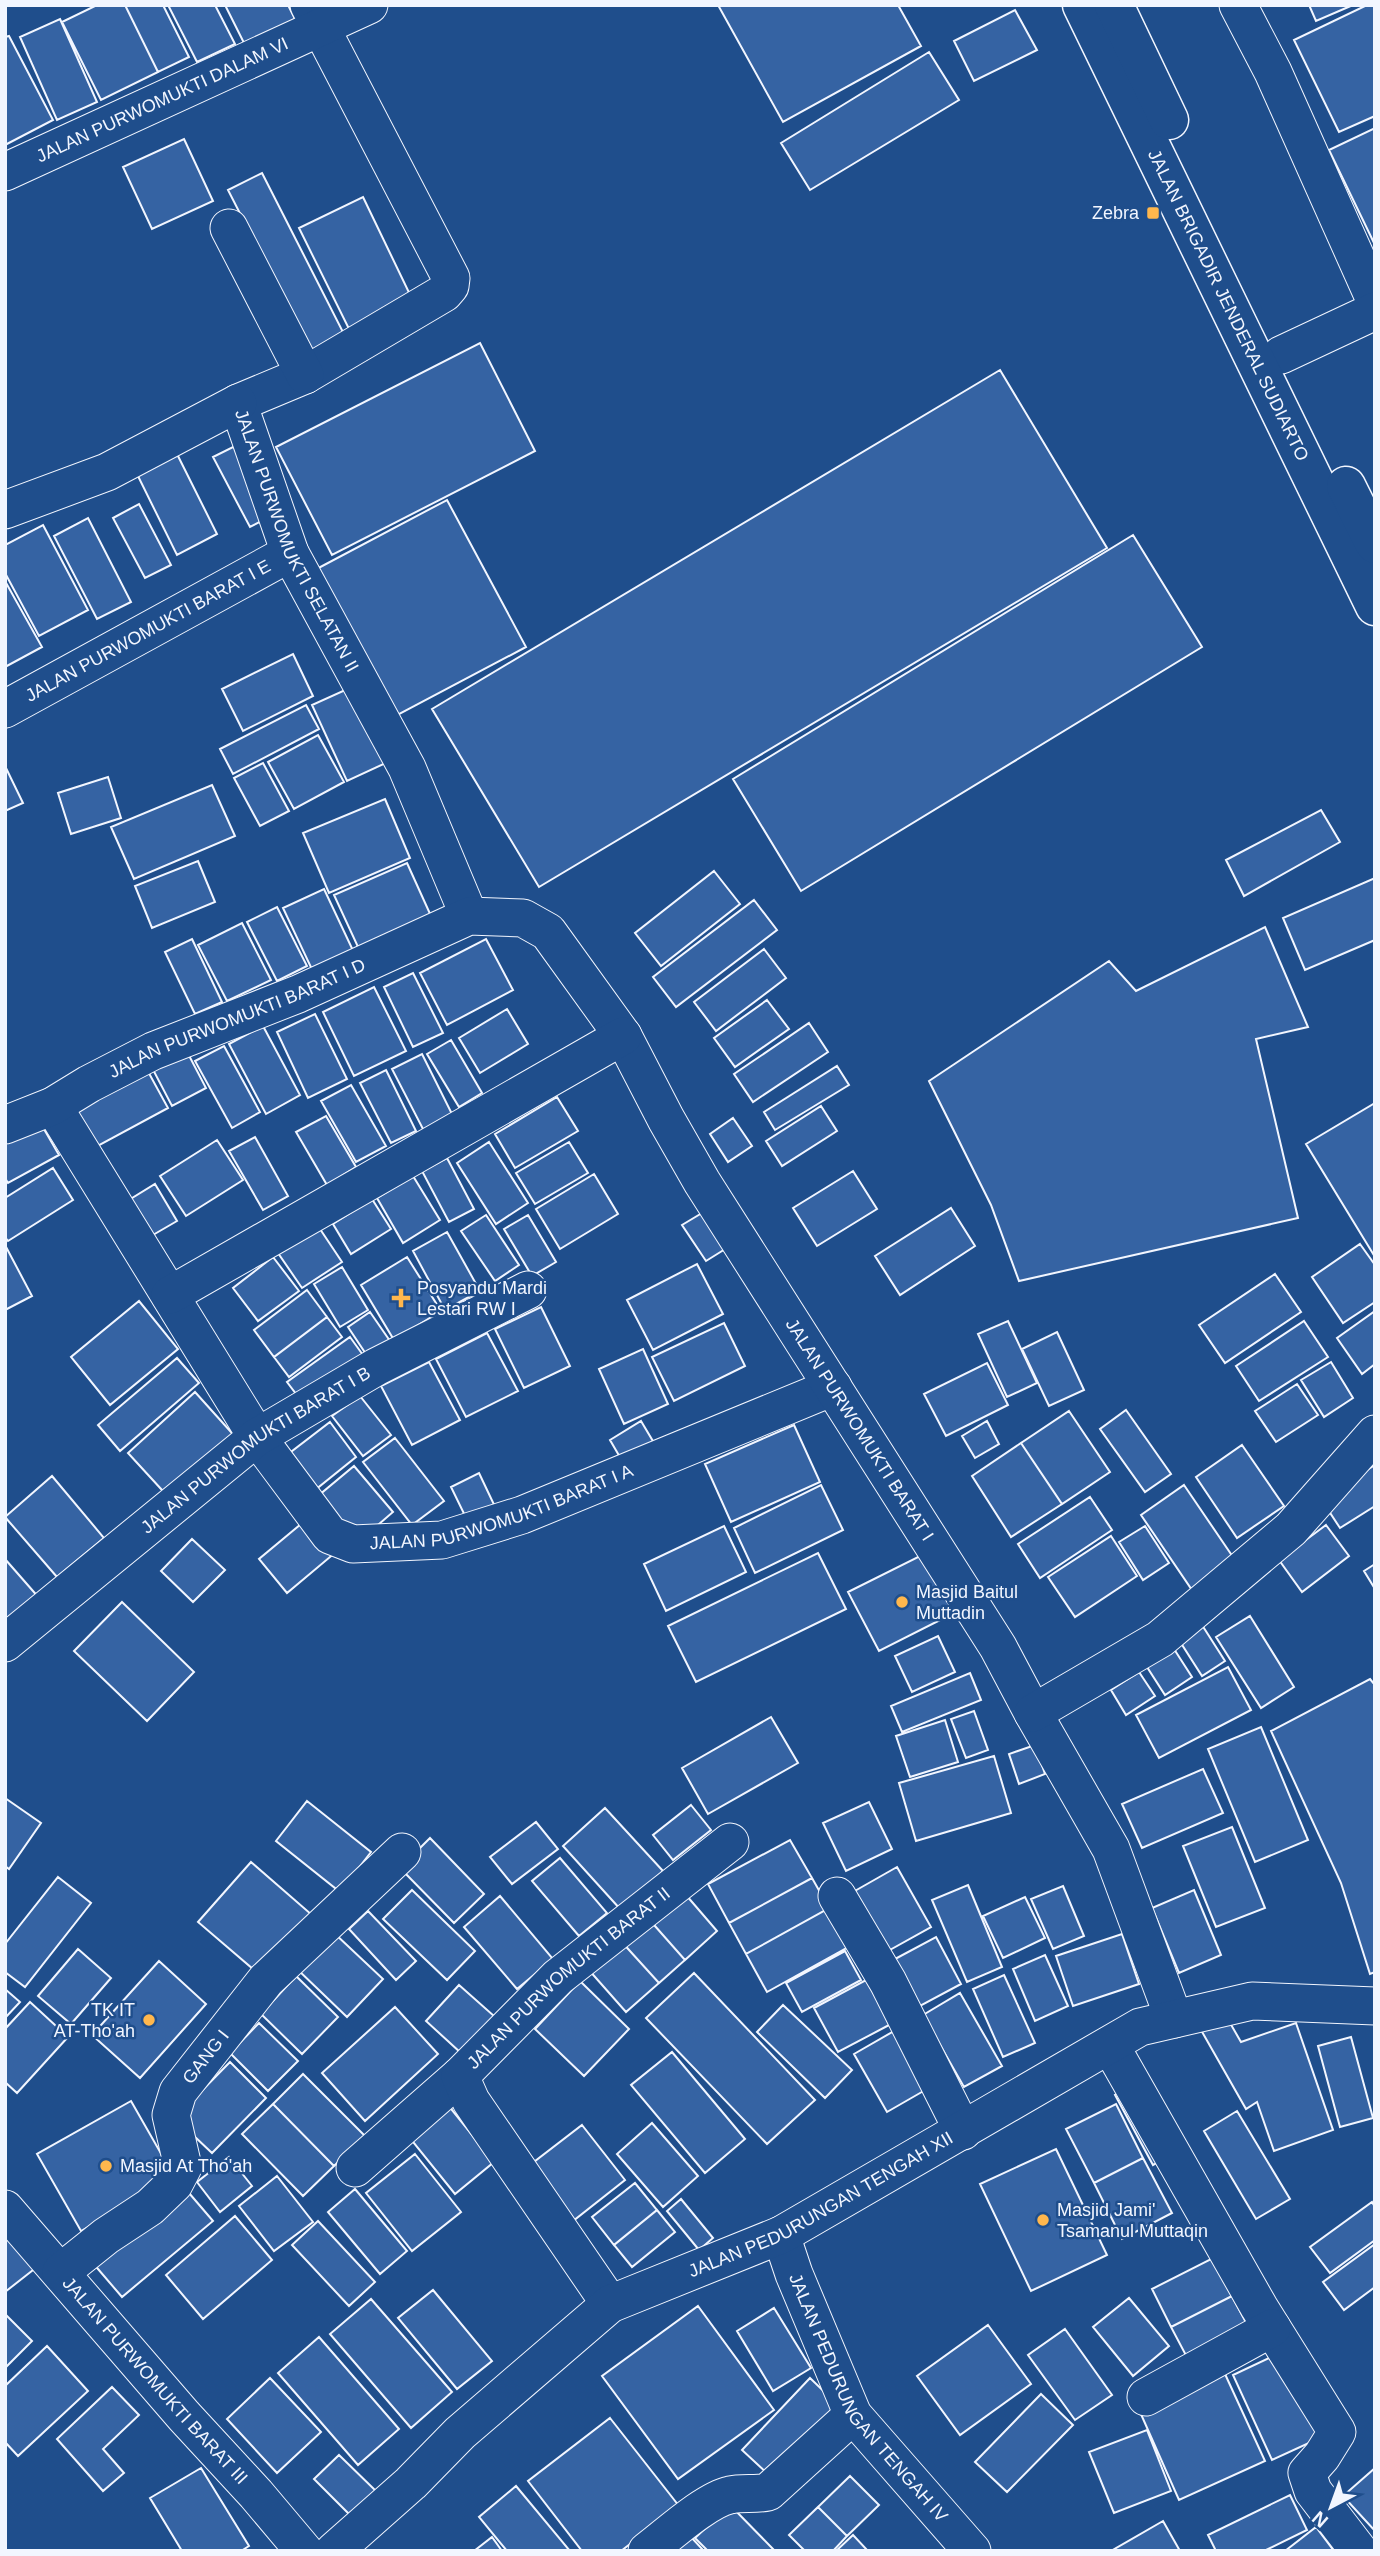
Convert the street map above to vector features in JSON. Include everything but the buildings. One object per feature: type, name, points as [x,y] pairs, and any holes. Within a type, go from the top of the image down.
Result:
[{"type":"main road","name":"JALAN BRIGADIR JENDERAL SUDIARTO","points":[[1082,5],[1375,606]]},
{"type":"main road","name":"JALAN BRIGADIR JENDERAL SUDIARTO","points":[[1114,5],[1281,355],[1375,544]]},
{"type":"street","name":"JALAN PURWOMUKTI DALAM VI","points":[[5,172],[315,17],[369,5]]},
{"type":"street","points":[[1238,5],[1273,72],[1375,300]]},
{"type":"street","name":"JALAN PURWOMUKTI SELATAN II","points":[[315,17],[451,278],[450,286],[444,293],[305,375],[239,402],[290,553],[407,768],[469,916]]},
{"type":"street","points":[[229,228],[305,375]]},
{"type":"street","points":[[1281,355],[1375,311]]},
{"type":"street","points":[[5,510],[107,472],[239,402]]},
{"type":"street","name":"JALAN PURWOMUKTI BARAT I E","points":[[5,709],[290,553]]},
{"type":"street","name":"JALAN PURWOMUKTI BARAT I","points":[[469,916],[523,918],[548,932],[623,1036],[702,1182],[992,1636],[1111,1849],[1174,2019]]},
{"type":"street","name":"JALAN PURWOMUKTI BARAT I D","points":[[5,1125],[53,1106],[153,1051],[298,994],[469,916]]},
{"type":"street","points":[[170,1295],[623,1036]]},
{"type":"street","name":"JALAN PURWOMUKTI BARAT I A","points":[[53,1106],[257,1437],[330,1535],[353,1544],[442,1540],[522,1515],[833,1387]]},
{"type":"street","name":"JALAN PURWOMUKTI BARAT I B","points":[[5,1643],[257,1437],[386,1362],[528,1290]]},
{"type":"street","points":[[1033,1713],[1160,1639],[1291,1530],[1375,1434]]},
{"type":"street","name":"JALAN PURWOMUKTI BARAT II","points":[[610,2304],[471,2101],[460,2076],[558,1977],[730,1842]]},
{"type":"street","name":"GANG I","points":[[61,2272],[106,2236],[150,2207],[174,2184],[183,2167],[171,2115],[178,2092],[266,1980],[402,1852]]},
{"type":"street","points":[[837,1896],[888,1982],[963,2131]]},
{"type":"street","name":"JALAN PEDURUNGAN TENGAH XII","points":[[334,2551],[411,2483],[460,2433],[610,2304],[781,2235],[1140,2027],[1252,2001],[1375,2006]]},
{"type":"street","points":[[1110,2045],[1272,2328],[1337,2432],[1307,2473],[1313,2491],[1359,2551]]},
{"type":"street","points":[[355,2168],[460,2076]]},
{"type":"street","name":"JALAN PURWOMUKTI BARAT III","points":[[5,2209],[304,2551]]},
{"type":"street","name":"JALAN PEDURUNGAN TENGAH IV","points":[[781,2235],[794,2274],[853,2415],[972,2551]]},
{"type":"street","points":[[1146,2396],[1272,2328]]},
{"type":"street","points":[[647,2551],[712,2502],[730,2495],[768,2492],[853,2415]]},
{"type":"place","name":"Zebra","points":[[1153,213]]},
{"type":"place","name":"Posyandu Mardi Lestari RW I","points":[[401,1298]]},
{"type":"place","name":"Masjid Baitul Muttadin","points":[[902,1602]]},
{"type":"place","name":"TK IT AT-Tho'ah","points":[[149,2020]]},
{"type":"place","name":"Masjid At Tho'ah","points":[[106,2166]]},
{"type":"place","name":"Masjid Jami' Tsamanul Muttaqin","points":[[1043,2220]]}]
